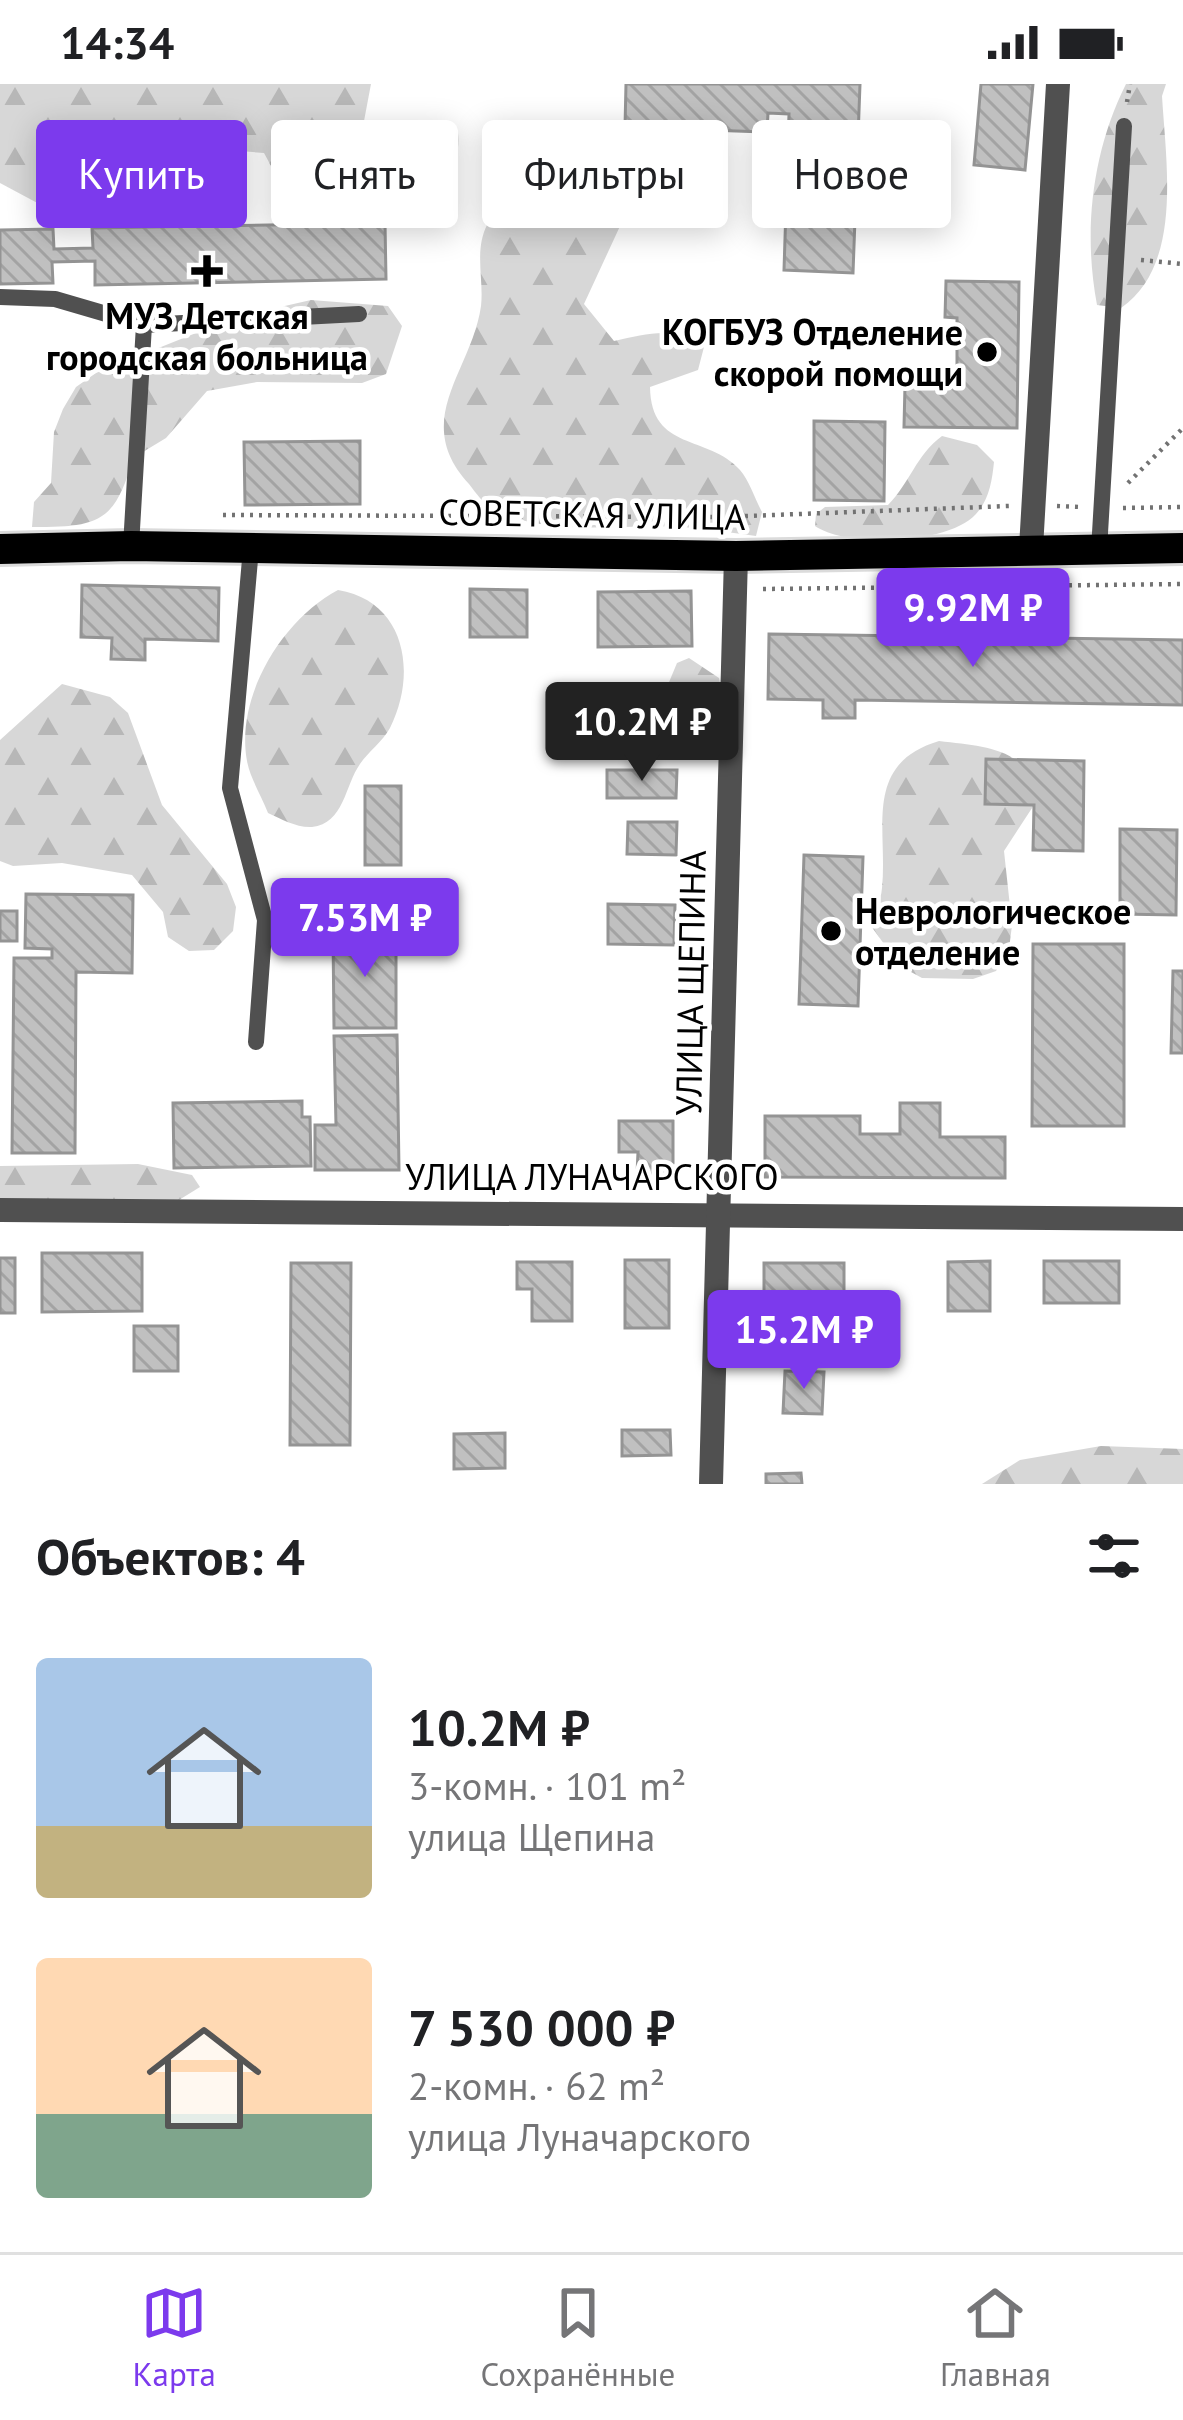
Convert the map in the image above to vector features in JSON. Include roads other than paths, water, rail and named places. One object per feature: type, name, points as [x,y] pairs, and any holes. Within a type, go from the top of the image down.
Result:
[{"type":"main road","name":"СОВЕТСКАЯ УЛИЦА","points":[[0,550],[130,546],[736,556],[1183,548]]},
{"type":"street","points":[[1031,548],[1058,84]]},
{"type":"street","name":"УЛИЦА ЩЕПИНА","points":[[711,1484],[736,556]]},
{"type":"street","name":"УЛИЦА ЛУНАЧАРСКОГО","points":[[0,1210],[1183,1219]]},
{"type":"lane","points":[[1100,550],[1124,126]]},
{"type":"lane","points":[[0,297],[56,299],[144,325],[359,314]]},
{"type":"lane","points":[[130,546],[144,325]]},
{"type":"lane","points":[[251,548],[230,788],[265,920],[256,1042]]},
{"type":"place","name":"МУЗ Детская городская больница","points":[[207,271]]},
{"type":"place","name":"КОГБУЗ Отделение скорой помощи","points":[[987,352]]},
{"type":"place","name":"Неврологическое отделение","points":[[831,931]]}]
